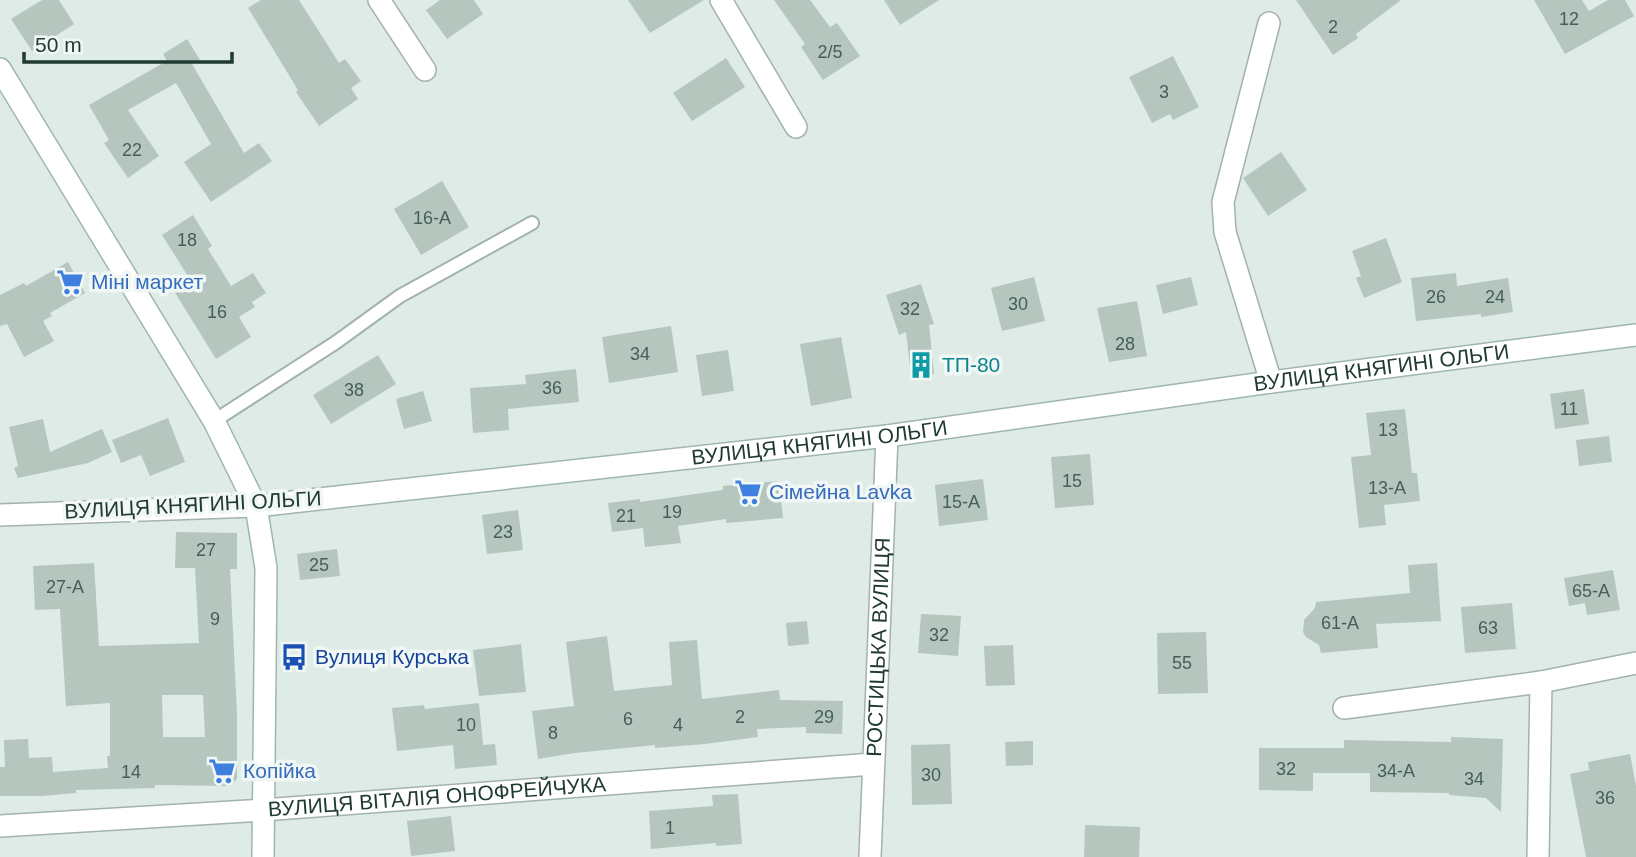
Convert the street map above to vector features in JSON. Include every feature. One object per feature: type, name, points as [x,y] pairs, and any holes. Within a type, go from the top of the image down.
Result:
[{"type":"street","points":[[379,0],[425,70]]},
{"type":"street","points":[[721,0],[796,127]]},
{"type":"street","points":[[1269,23],[1223,202],[1225,232],[1271,382]]},
{"type":"street","points":[[0,69],[214,421],[256,506],[266,568],[263,857]]},
{"type":"street","name":"ВУЛИЦЯ КНЯГИНІ ОЛЬГИ","points":[[0,515],[256,506],[887,436],[1271,382],[1636,335]]},
{"type":"street","name":"РОСТИЦЬКА ВУЛИЦЯ","points":[[870,857],[887,436]]},
{"type":"street","points":[[1344,708],[1541,682],[1636,663]]},
{"type":"street","points":[[1538,857],[1541,682]]},
{"type":"street","name":"ВУЛИЦЯ ВІТАЛІЯ ОНОФРЕЙЧУКА","points":[[0,826],[263,810],[873,764]]},
{"type":"lane","points":[[214,421],[335,343],[400,296],[532,223]]},
{"type":"building","points":[[42,0],[59,0],[74,24],[32,51],[11,19]]},
{"type":"building","points":[[261,0],[299,0],[339,63],[345,59],[361,81],[351,88],[358,99],[319,126],[296,92],[298,90],[248,8]]},
{"type":"building","points":[[440,0],[474,0],[483,14],[447,39],[426,10]]},
{"type":"building","points":[[628,0],[704,0],[650,33]]},
{"type":"building","points":[[774,0],[810,0],[830,27],[837,23],[860,56],[823,80],[801,47],[805,44]]},
{"type":"building","points":[[884,0],[939,0],[900,25]]},
{"type":"building","points":[[1296,0],[1401,0],[1356,34],[1358,38],[1333,55]]},
{"type":"building","points":[[1534,0],[1582,0],[1589,11],[1608,0],[1625,0],[1634,16],[1565,54]]},
{"type":"building","points":[[187,39],[200,60],[192,64],[244,153],[259,143],[272,161],[211,202],[184,162],[211,144],[176,83],[128,110],[159,156],[128,178],[104,143],[109,140],[89,105],[167,61],[163,54]]},
{"type":"building","points":[[1173,56],[1199,107],[1173,120],[1170,114],[1152,123],[1129,77]]},
{"type":"building","points":[[726,58],[745,87],[692,121],[673,93]]},
{"type":"building","points":[[1281,152],[1307,190],[1268,216],[1243,178]]},
{"type":"building","points":[[442,181],[469,227],[421,255],[394,209]]},
{"type":"building","points":[[193,215],[212,246],[208,249],[231,286],[253,273],[266,293],[252,302],[255,307],[239,317],[251,337],[216,359],[174,291],[191,281],[162,235]]},
{"type":"building","points":[[1386,238],[1402,282],[1364,298],[1356,278],[1361,276],[1352,251]]},
{"type":"building","points":[[68,262],[85,293],[50,313],[52,316],[43,321],[54,341],[24,357],[7,324],[0,326],[0,295],[24,283],[26,286]]},
{"type":"building","points":[[1456,273],[1457,286],[1508,278],[1513,312],[1416,321],[1411,278]]},
{"type":"building","points":[[1034,277],[1045,321],[1002,331],[991,288]]},
{"type":"building","points":[[1191,277],[1198,305],[1163,314],[1156,285]]},
{"type":"building","points":[[921,284],[934,324],[929,325],[934,374],[911,376],[906,332],[899,335],[886,295]]},
{"type":"building","points":[[1137,301],[1147,356],[1109,362],[1097,308]]},
{"type":"building","points":[[671,326],[678,372],[609,383],[602,337]]},
{"type":"building","points":[[841,337],[852,398],[811,406],[800,344]]},
{"type":"building","points":[[728,350],[734,391],[702,396],[696,355]]},
{"type":"building","points":[[378,355],[396,384],[331,424],[313,395]]},
{"type":"building","points":[[576,369],[579,402],[508,409],[509,430],[473,433],[470,388],[526,384],[525,375]]},
{"type":"building","points":[[1584,389],[1589,424],[1555,429],[1550,394]]},
{"type":"building","points":[[423,391],[432,421],[404,429],[396,399]]},
{"type":"building","points":[[1405,409],[1412,473],[1417,473],[1420,501],[1384,505],[1386,525],[1359,528],[1351,457],[1371,455],[1366,413]]},
{"type":"building","points":[[168,418],[185,462],[150,476],[141,455],[121,463],[112,440]]},
{"type":"building","points":[[43,419],[50,452],[102,429],[112,452],[88,463],[18,478],[14,468],[18,466],[9,427]]},
{"type":"building","points":[[1609,436],[1612,462],[1579,466],[1576,440]]},
{"type":"building","points":[[1090,454],[1094,505],[1055,508],[1051,457]]},
{"type":"building","points":[[983,479],[988,520],[939,526],[935,485]]},
{"type":"building","points":[[779,481],[783,518],[726,523],[726,519],[678,526],[681,543],[645,547],[643,528],[612,532],[608,503],[640,499],[640,502],[723,490],[723,486]]},
{"type":"building","points":[[518,510],[523,550],[487,554],[482,515]]},
{"type":"building","points":[[176,532],[237,533],[237,569],[230,569],[237,714],[237,779],[229,786],[155,785],[155,788],[76,790],[76,793],[42,796],[0,796],[0,767],[5,767],[4,740],[28,739],[29,758],[52,757],[53,772],[108,768],[107,756],[110,756],[110,703],[66,706],[60,609],[35,610],[33,566],[94,563],[99,646],[199,643],[195,568],[175,568]],"holes":[[[162,695],[203,695],[205,737],[163,737]]]},
{"type":"building","points":[[337,549],[340,576],[300,580],[297,554]]},
{"type":"building","points":[[1437,563],[1441,621],[1376,624],[1378,648],[1321,653],[1319,645],[1303,632],[1304,620],[1315,608],[1316,602],[1410,593],[1408,565]]},
{"type":"building","points":[[1613,570],[1620,610],[1587,615],[1585,603],[1569,606],[1564,578]]},
{"type":"building","points":[[1512,603],[1516,649],[1465,653],[1461,607]]},
{"type":"building","points":[[921,614],[961,616],[958,656],[918,653]]},
{"type":"building","points":[[807,621],[809,644],[788,646],[786,623]]},
{"type":"building","points":[[1206,632],[1208,693],[1158,694],[1157,633]]},
{"type":"building","points":[[607,636],[614,691],[672,685],[669,642],[697,640],[702,699],[779,690],[780,700],[843,701],[842,734],[806,733],[806,727],[757,729],[758,737],[705,744],[655,748],[655,745],[575,753],[538,759],[532,711],[574,706],[566,642]]},
{"type":"building","points":[[521,644],[526,692],[479,696],[473,650]]},
{"type":"building","points":[[1013,645],[1015,685],[986,686],[984,646]]},
{"type":"building","points":[[479,703],[483,745],[495,744],[497,765],[455,769],[453,745],[397,751],[392,708],[424,705],[425,709]]},
{"type":"building","points":[[1451,737],[1503,739],[1501,812],[1486,798],[1449,793],[1370,792],[1370,773],[1313,773],[1313,791],[1259,790],[1259,748],[1344,748],[1344,740],[1451,742]]},
{"type":"building","points":[[1033,741],[1033,765],[1006,766],[1005,742]]},
{"type":"building","points":[[950,744],[952,804],[912,805],[911,745]]},
{"type":"building","points":[[1630,754],[1636,786],[1636,857],[1586,857],[1570,774],[1589,770],[1588,762]]},
{"type":"building","points":[[738,794],[742,844],[716,846],[716,843],[651,849],[649,811],[713,806],[712,795]]},
{"type":"building","points":[[451,816],[455,851],[411,856],[407,821]]},
{"type":"building","points":[[1085,825],[1140,827],[1139,857],[1084,857]]},
{"type":"place","name":"Міні маркет","points":[[70,282]]},
{"type":"place","name":"ТП-80","points":[[921,365]]},
{"type":"place","name":"Сімейна Lavka","points":[[748,492]]},
{"type":"place","name":"Вулиця Курська","points":[[294,657]]},
{"type":"place","name":"Копійка","points":[[222,771]]}]
